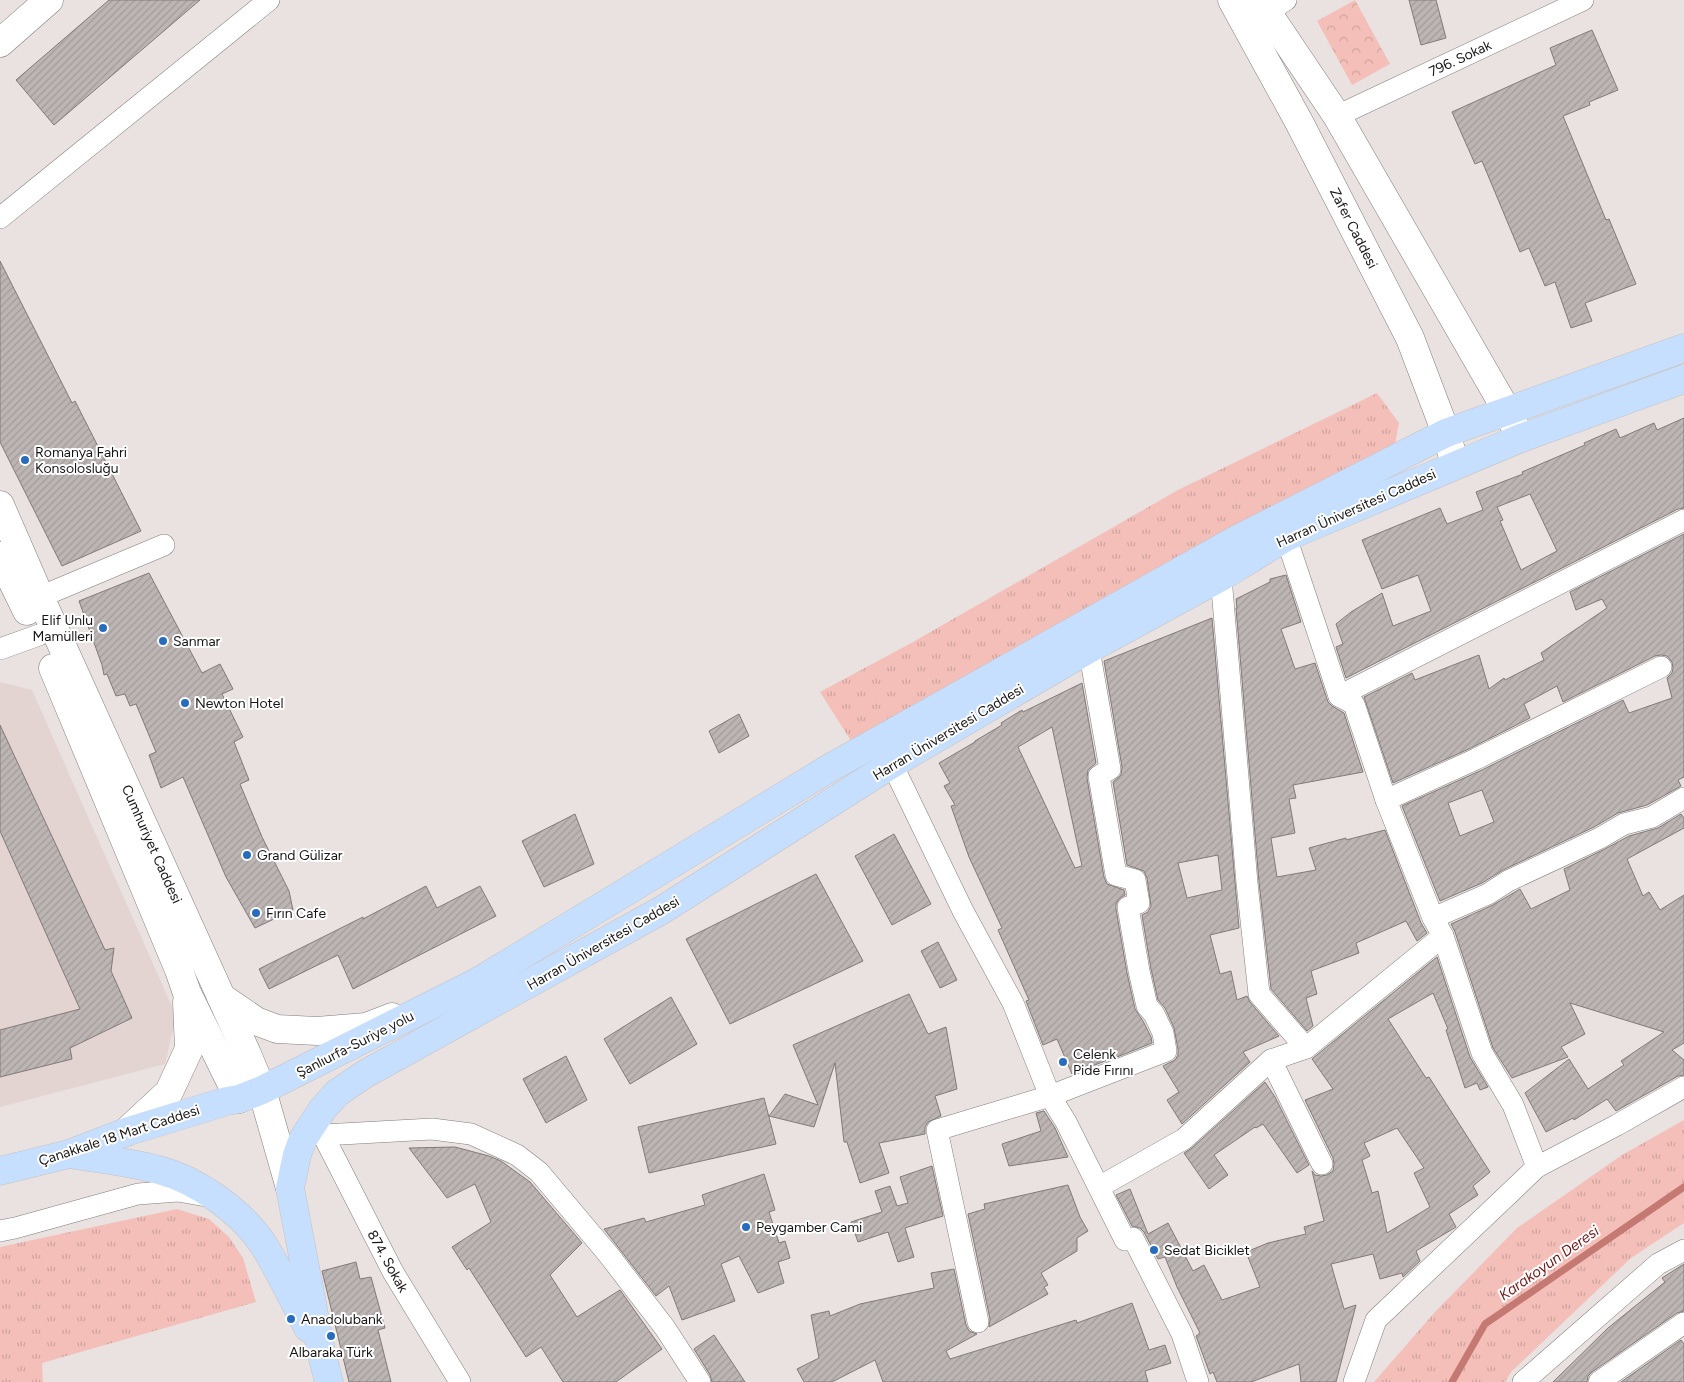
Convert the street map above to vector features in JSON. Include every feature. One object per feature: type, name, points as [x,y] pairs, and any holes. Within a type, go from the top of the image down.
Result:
[{"type":"main road","points":[[0,43],[49,0]]},
{"type":"main road","name":"Zafer Caddesi","points":[[1232,0],[1300,122],[1410,338],[1446,433],[1455,464]]},
{"type":"main road","points":[[1272,4],[1521,438]]},
{"type":"main road","name":"Harran Üniversitesi Caddesi","points":[[470,986],[828,769],[1234,540],[1446,433],[1684,348]]},
{"type":"main road","name":"Harran Üniversitesi Caddesi","points":[[290,1188],[297,1155],[303,1140],[322,1110],[337,1093],[365,1074],[662,910],[892,764],[1089,649],[1221,577],[1286,537],[1455,464],[1684,379]]},
{"type":"main road","name":"Cumhuriyet Caddesi","points":[[0,505],[247,1054],[250,1095]]},
{"type":"main road","name":"Cumhuriyet Caddesi","points":[[0,556],[39,635],[187,993],[250,1095],[290,1188]]},
{"type":"main road","points":[[220,996],[263,1024],[277,1029],[317,1031],[366,1027],[470,986]]},
{"type":"main road","name":"Şanlıurfa-Suriye yolu","points":[[250,1095],[470,986]]},
{"type":"main road","points":[[126,1132],[169,1092],[189,1049],[187,993]]},
{"type":"main road","name":"Çanakkale 18 Mart Caddesi","points":[[0,1171],[69,1154],[126,1132],[250,1095]]},
{"type":"main road","points":[[69,1154],[160,1170],[190,1182],[218,1199],[245,1223],[262,1244],[321,1351]]},
{"type":"main road","points":[[290,1188],[321,1351],[329,1382]]},
{"type":"street","points":[[0,218],[269,0]]},
{"type":"street","name":"796. Sokak","points":[[1337,116],[1582,0]]},
{"type":"street","points":[[1339,696],[1684,520]]},
{"type":"street","points":[[1286,537],[1339,696],[1354,704],[1386,800],[1438,927],[1482,1053],[1513,1105],[1537,1167]]},
{"type":"street","points":[[40,597],[164,545]]},
{"type":"street","points":[[1221,577],[1247,883],[1259,994],[1306,1048]]},
{"type":"street","points":[[0,649],[39,635]]},
{"type":"street","points":[[978,1322],[937,1130],[1050,1096],[1166,1051],[1163,1033],[1148,1006],[1139,971],[1128,907],[1139,903],[1135,880],[1116,875],[1099,776],[1110,769],[1089,649]]},
{"type":"street","points":[[1386,800],[1476,759],[1661,667]]},
{"type":"street","points":[[892,764],[963,911],[1013,1003],[1050,1096],[1125,1240],[1134,1238],[1182,1334],[1198,1382]]},
{"type":"street","points":[[1099,1188],[1184,1140],[1271,1060],[1306,1048],[1438,927],[1508,880],[1600,838],[1624,824],[1652,817],[1684,798]]},
{"type":"street","points":[[1271,1060],[1322,1164]]},
{"type":"street","points":[[1354,1382],[1376,1320],[1537,1167],[1684,1087]]},
{"type":"street","name":"874. Sokak","points":[[460,1382],[393,1272],[323,1136],[432,1129],[471,1134],[517,1155],[539,1172],[608,1254],[665,1328],[700,1382]]},
{"type":"street","points":[[0,1231],[138,1194],[178,1191],[218,1199]]},
{"type":"street","points":[[1523,1382],[1658,1264],[1684,1250]]},
{"type":"street","points":[[1600,1382],[1684,1322]]},
{"type":"shaded area","points":[[0,682],[32,690],[176,1016],[165,1064],[0,1107]]},
{"type":"green space","points":[[1355,0],[1390,64],[1352,85],[1317,21]]},
{"type":"green space","points":[[1377,393],[1399,423],[1394,449],[1241,522],[853,744],[820,692],[913,642],[1178,490]]},
{"type":"green space","points":[[1684,1120],[1684,1223],[1631,1258],[1511,1372],[1505,1382],[1374,1382],[1435,1312],[1517,1228],[1622,1155]]},
{"type":"green space","points":[[177,1209],[209,1219],[229,1237],[243,1258],[256,1302],[42,1363],[43,1382],[0,1382],[0,1247]]},
{"type":"building","points":[[109,0],[200,0],[54,125],[16,80]]},
{"type":"building","points":[[1409,0],[1436,0],[1446,38],[1421,45]]},
{"type":"building","points":[[1592,30],[1618,90],[1589,102],[1590,105],[1563,116],[1606,220],[1609,219],[1636,284],[1585,303],[1592,321],[1571,328],[1555,282],[1545,286],[1529,248],[1520,252],[1482,161],[1475,164],[1452,112],[1556,65],[1550,48]]},
{"type":"building","points":[[0,261],[72,403],[75,401],[141,531],[62,566],[0,442]]},
{"type":"building","points":[[1684,418],[1684,508],[1678,509],[1346,678],[1336,647],[1343,644],[1336,624],[1351,612],[1382,593],[1393,626],[1431,611],[1418,575],[1382,589],[1362,540],[1440,508],[1447,524],[1483,510],[1476,492],[1523,474],[1522,472],[1585,445],[1584,443],[1616,429],[1620,438],[1654,423],[1657,430]],"holes":[[[1530,494],[1557,551],[1521,570],[1500,521],[1503,520],[1497,507]]]},
{"type":"building","points":[[1684,534],[1684,777],[1678,780],[1681,786],[1647,805],[1618,813],[1594,827],[1503,870],[1482,883],[1440,901],[1402,806],[1482,770],[1623,700],[1629,713],[1672,698],[1667,678],[1672,673],[1672,662],[1667,656],[1655,656],[1563,702],[1557,686],[1524,704],[1530,718],[1471,748],[1393,783],[1364,697],[1412,673],[1415,680],[1479,655],[1489,689],[1504,678],[1505,680],[1544,660],[1541,653],[1607,608],[1602,599],[1576,610],[1570,592]],"holes":[[[1482,790],[1494,822],[1460,836],[1448,803]]]},
{"type":"building","points":[[149,573],[202,673],[220,664],[233,689],[222,694],[243,737],[234,742],[249,780],[240,784],[262,837],[289,891],[293,910],[255,928],[226,877],[183,777],[161,788],[149,755],[156,752],[136,704],[130,706],[125,694],[116,696],[107,674],[104,675],[79,601]]},
{"type":"building","points":[[1286,575],[1301,622],[1281,629],[1295,669],[1315,663],[1328,702],[1344,713],[1363,772],[1293,785],[1296,798],[1289,799],[1295,833],[1271,838],[1277,877],[1316,870],[1309,848],[1385,830],[1421,923],[1427,933],[1417,941],[1406,921],[1356,943],[1359,953],[1311,971],[1317,994],[1306,998],[1313,1026],[1307,1031],[1271,989],[1259,882],[1236,608],[1236,599],[1270,582],[1270,579]]},
{"type":"building","points":[[1212,618],[1239,928],[1210,935],[1220,974],[1231,971],[1237,1000],[1247,996],[1279,1036],[1243,1052],[1250,1062],[1182,1124],[1167,1100],[1179,1092],[1163,1066],[1175,1060],[1178,1055],[1178,1049],[1174,1028],[1165,1008],[1158,1000],[1151,969],[1142,915],[1148,912],[1151,906],[1147,878],[1144,871],[1127,865],[1113,782],[1121,775],[1122,767],[1104,661]],"holes":[[[1218,855],[1222,890],[1187,898],[1178,863]]]},
{"type":"building","points":[[1082,683],[1096,763],[1088,770],[1087,778],[1104,877],[1107,884],[1124,890],[1125,895],[1119,899],[1116,909],[1127,973],[1135,1009],[1151,1037],[1152,1043],[1117,1057],[1112,1051],[1108,1053],[1110,1059],[1072,1074],[1057,1039],[1043,1045],[1026,1001],[1029,1000],[998,930],[1002,928],[969,857],[951,806],[955,805],[944,786],[950,783],[939,763],[1002,725],[1001,723],[1022,710],[1023,712]],"holes":[[[1052,727],[1082,866],[1075,868],[1018,747]]]},
{"type":"building","points":[[739,714],[749,736],[719,753],[709,731]]},
{"type":"building","points":[[0,725],[105,950],[114,948],[111,971],[132,1018],[70,1048],[72,1059],[0,1077],[0,1030],[80,1009],[0,831]]},
{"type":"building","points":[[575,814],[594,864],[544,887],[522,841]]},
{"type":"building","points":[[1681,814],[1684,818],[1684,828],[1627,859],[1643,896],[1649,892],[1660,910],[1684,895],[1684,1043],[1672,1050],[1684,1060],[1684,1075],[1678,1076],[1616,1111],[1607,1099],[1574,1120],[1573,1118],[1546,1132],[1525,1093],[1569,1059],[1588,1089],[1624,1065],[1621,1061],[1664,1032],[1570,1003],[1585,1034],[1561,1047],[1568,1057],[1512,1078],[1493,1048],[1451,924],[1493,905],[1520,889],[1531,909],[1570,890],[1564,869],[1629,836],[1658,828]]},
{"type":"building","points":[[894,834],[931,904],[892,925],[855,856]]},
{"type":"building","points":[[816,874],[863,961],[730,1024],[686,939]]},
{"type":"building","points":[[426,886],[437,908],[480,886],[496,916],[353,989],[338,955],[269,989],[259,969],[363,917],[363,919]]},
{"type":"building","points":[[938,942],[957,980],[940,988],[921,951]]},
{"type":"building","points":[[1437,957],[1470,1057],[1488,1087],[1480,1090],[1477,1083],[1465,1088],[1446,1030],[1448,1029],[1433,993],[1388,1019],[1426,1078],[1429,1077],[1490,1172],[1473,1186],[1478,1195],[1449,1214],[1456,1227],[1416,1251],[1420,1261],[1403,1277],[1402,1273],[1380,1279],[1373,1254],[1331,1264],[1344,1309],[1356,1305],[1336,1382],[1301,1382],[1299,1364],[1251,1382],[1217,1382],[1213,1372],[1210,1374],[1196,1336],[1200,1333],[1177,1287],[1165,1257],[1158,1259],[1144,1232],[1140,1228],[1132,1226],[1116,1195],[1130,1189],[1148,1234],[1168,1223],[1193,1271],[1204,1265],[1222,1300],[1260,1287],[1246,1252],[1268,1243],[1306,1234],[1304,1227],[1324,1221],[1312,1171],[1315,1175],[1327,1175],[1333,1171],[1334,1164],[1333,1158],[1305,1100],[1333,1089],[1312,1059]],"holes":[[[1397,1128],[1424,1168],[1414,1173],[1430,1207],[1387,1233],[1378,1191],[1372,1193],[1362,1160],[1370,1156],[1364,1143]]]},
{"type":"building","points":[[909,994],[928,1034],[946,1027],[957,1089],[935,1096],[941,1116],[928,1122],[925,1127],[925,1134],[879,1143],[889,1173],[860,1183],[847,1142],[844,1142],[835,1063],[814,1127],[769,1116],[785,1094],[818,1105],[793,1045]]},
{"type":"building","points":[[671,997],[697,1044],[630,1084],[604,1039]]},
{"type":"building","points":[[566,1056],[587,1100],[546,1123],[523,1079]]},
{"type":"building","points":[[1265,1082],[1275,1097],[1309,1165],[1297,1173],[1263,1124],[1255,1127],[1214,1155],[1228,1175],[1209,1189],[1184,1153],[1192,1148]]},
{"type":"building","points":[[764,1098],[776,1144],[649,1173],[638,1127]]},
{"type":"building","points":[[1044,1111],[1055,1128],[1068,1157],[1009,1166],[1002,1144],[1041,1131],[1036,1113]]},
{"type":"building","points":[[455,1147],[501,1161],[530,1182],[582,1243],[550,1275],[577,1317],[620,1290],[662,1349],[616,1382],[563,1382],[541,1347],[526,1357],[469,1268],[467,1270],[452,1247],[491,1222],[475,1184],[447,1198],[409,1148]]},
{"type":"building","points":[[932,1166],[943,1216],[905,1228],[914,1257],[898,1262],[888,1232],[858,1242],[851,1222],[882,1212],[875,1191],[890,1186],[897,1206],[908,1203],[900,1177]]},
{"type":"building","points":[[764,1174],[775,1210],[769,1212],[779,1243],[785,1241],[790,1258],[778,1262],[784,1283],[758,1293],[739,1256],[721,1264],[735,1301],[682,1320],[669,1286],[656,1296],[604,1229],[644,1218],[646,1222],[705,1205],[702,1195]]},
{"type":"building","points":[[1068,1185],[1080,1217],[1088,1231],[1077,1238],[1077,1251],[1041,1273],[1048,1285],[1044,1287],[1048,1294],[989,1327],[990,1319],[968,1214],[985,1209],[984,1204]]},
{"type":"building","points":[[356,1262],[360,1279],[371,1277],[385,1328],[378,1330],[391,1382],[349,1382],[322,1271]]},
{"type":"building","points":[[1684,1264],[1684,1311],[1677,1313],[1592,1372],[1588,1376],[1587,1382],[1553,1382],[1608,1328],[1665,1282],[1662,1278]]},
{"type":"building","points":[[954,1269],[966,1325],[969,1331],[977,1334],[946,1351],[950,1359],[1076,1320],[1077,1323],[1132,1303],[1149,1350],[1165,1345],[1171,1363],[1145,1371],[1148,1382],[883,1382],[875,1360],[832,1382],[804,1382],[797,1369],[819,1358],[811,1315],[829,1311],[830,1316],[860,1304],[934,1288],[931,1273]]},
{"type":"building","points":[[714,1335],[745,1382],[712,1382],[710,1375],[694,1349]]},
{"type":"building","points":[[1681,1340],[1684,1344],[1684,1382],[1621,1382]]},
{"type":"waterway","name":"Karakoyun Deresi","points":[[1452,1382],[1485,1324],[1684,1187]]},
{"type":"place","name":"Romanya Fahri Konsolosluğu","points":[[25,460]]},
{"type":"place","name":"Elif Unlu Mamülleri","points":[[103,628]]},
{"type":"place","name":"Sanmar","points":[[163,641]]},
{"type":"place","name":"Newton Hotel","points":[[185,703]]},
{"type":"place","name":"Grand Gülizar","points":[[247,855]]},
{"type":"place","name":"Fırın Cafe","points":[[256,913]]},
{"type":"place","name":"Celenk Pide Fırını","points":[[1063,1062]]},
{"type":"place","name":"Peygamber Cami","points":[[746,1227]]},
{"type":"place","name":"Sedat Biciklet","points":[[1154,1250]]},
{"type":"place","name":"Anadolubank","points":[[291,1319]]},
{"type":"place","name":"Albaraka Türk","points":[[331,1336]]}]
